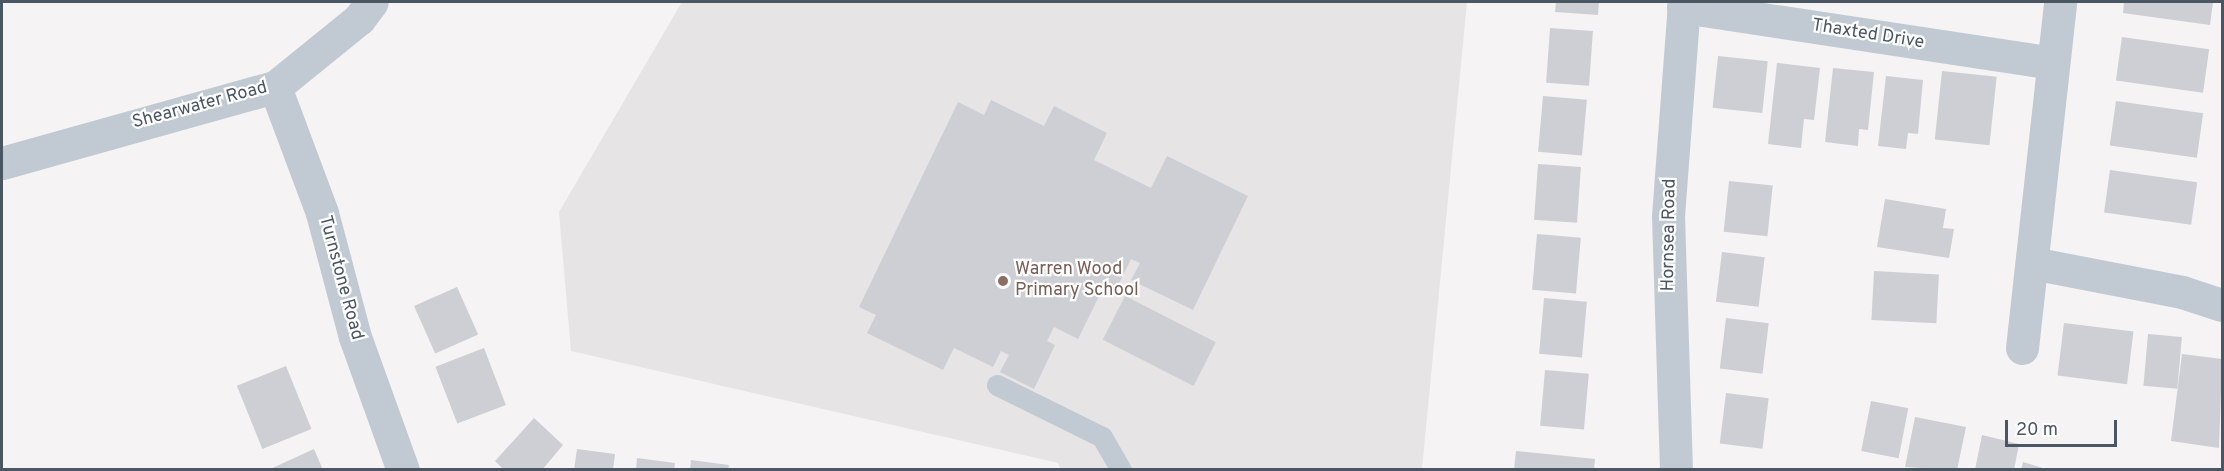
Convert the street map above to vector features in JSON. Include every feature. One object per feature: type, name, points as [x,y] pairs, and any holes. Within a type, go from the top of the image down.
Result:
[{"type":"street","name":"Shearwater Road","points":[[2,163],[274,87],[351,26],[372,2]]},
{"type":"street","points":[[2022,348],[2060,2]]},
{"type":"street","name":"Thaxted Drive","points":[[1684,4],[2053,63]]},
{"type":"street","name":"Hornsea Road","points":[[1676,470],[1668,216],[1684,4]]},
{"type":"street","name":"Turnstone Road","points":[[274,87],[322,213],[356,337],[403,470]]},
{"type":"street","points":[[2032,262],[2182,292],[2223,305]]},
{"type":"lane","points":[[997,385],[1102,437],[1121,470]]},
{"type":"shaded area","name":"Warren Wood Primary School","points":[[682,2],[1467,2],[1422,469],[1060,469],[1058,463],[571,351],[559,212]]},
{"type":"building","points":[[1556,2],[1599,2],[1598,15],[1555,12]]},
{"type":"building","points":[[2124,2],[2213,2],[2210,25],[2123,13]]},
{"type":"building","points":[[1550,28],[1593,31],[1589,86],[1546,83]]},
{"type":"building","points":[[2122,37],[2209,49],[2203,93],[2116,81]]},
{"type":"building","points":[[1718,56],[1768,61],[1762,113],[1713,108]]},
{"type":"building","points":[[1777,63],[1820,68],[1814,120],[1804,119],[1801,148],[1768,144]]},
{"type":"building","points":[[1833,68],[1874,72],[1868,130],[1859,129],[1858,146],[1825,142]]},
{"type":"building","points":[[1942,71],[1997,77],[1989,145],[1935,140]]},
{"type":"building","points":[[1886,76],[1923,80],[1918,134],[1908,133],[1906,149],[1878,146]]},
{"type":"building","points":[[1543,96],[1587,100],[1582,156],[1538,152]]},
{"type":"building","points":[[991,100],[1044,126],[1054,106],[1107,133],[1094,160],[1151,188],[1167,156],[1248,196],[1193,310],[1131,280],[1140,263],[1131,259],[1114,294],[1103,288],[1078,339],[1054,327],[1047,341],[1055,345],[1034,389],[1000,372],[1009,355],[1001,351],[993,367],[954,348],[943,370],[867,333],[876,315],[859,307],[958,102],[984,115]]},
{"type":"building","points":[[2116,101],[2203,113],[2197,158],[2110,146]]},
{"type":"building","points":[[1538,164],[1581,167],[1577,223],[1534,220]]},
{"type":"building","points":[[2110,170],[2197,182],[2191,225],[2104,213]]},
{"type":"building","points":[[1729,181],[1773,186],[1767,236],[1724,232]]},
{"type":"building","points":[[1885,199],[1946,209],[1943,228],[1954,229],[1949,258],[1877,247]]},
{"type":"building","points":[[1537,234],[1581,238],[1576,294],[1532,290]]},
{"type":"building","points":[[1722,252],[1765,257],[1759,307],[1716,302]]},
{"type":"building","points":[[1874,271],[1939,274],[1936,323],[1871,320]]},
{"type":"building","points":[[457,287],[478,335],[435,354],[414,306]]},
{"type":"building","points":[[1125,296],[1216,342],[1194,386],[1103,340]]},
{"type":"building","points":[[1544,298],[1587,302],[1582,358],[1539,354]]},
{"type":"building","points":[[1726,318],[1769,323],[1762,374],[1720,369]]},
{"type":"building","points":[[2064,323],[2133,332],[2127,384],[2058,376]]},
{"type":"building","points":[[2148,334],[2182,337],[2177,389],[2143,386]]},
{"type":"building","points":[[484,348],[506,405],[457,424],[435,367]]},
{"type":"building","points":[[2182,354],[2222,359],[2219,448],[2171,441]]},
{"type":"building","points":[[286,366],[311,429],[262,449],[237,386]]},
{"type":"building","points":[[1545,370],[1589,374],[1584,430],[1540,426]]},
{"type":"building","points":[[1726,393],[1769,398],[1762,449],[1720,444]]},
{"type":"building","points":[[1871,401],[1908,408],[1899,458],[1861,451]]},
{"type":"building","points":[[1915,417],[1966,427],[1957,470],[1905,467]]},
{"type":"building","points":[[534,418],[563,445],[542,470],[504,470],[495,461]]},
{"type":"building","points":[[1982,435],[2019,444],[2014,470],[1975,470]]},
{"type":"building","points":[[314,449],[323,470],[268,470]]},
{"type":"building","points":[[577,449],[615,454],[613,470],[574,470]]},
{"type":"building","points":[[1516,451],[1595,459],[1594,470],[1514,470]]},
{"type":"building","points":[[637,458],[675,463],[674,470],[636,470]]},
{"type":"building","points":[[691,460],[729,465],[728,470],[690,470]]},
{"type":"building","points":[[2023,462],[2046,469],[2021,470]]},
{"type":"place","name":"Warren Wood Primary School","points":[[1003,281]]}]
